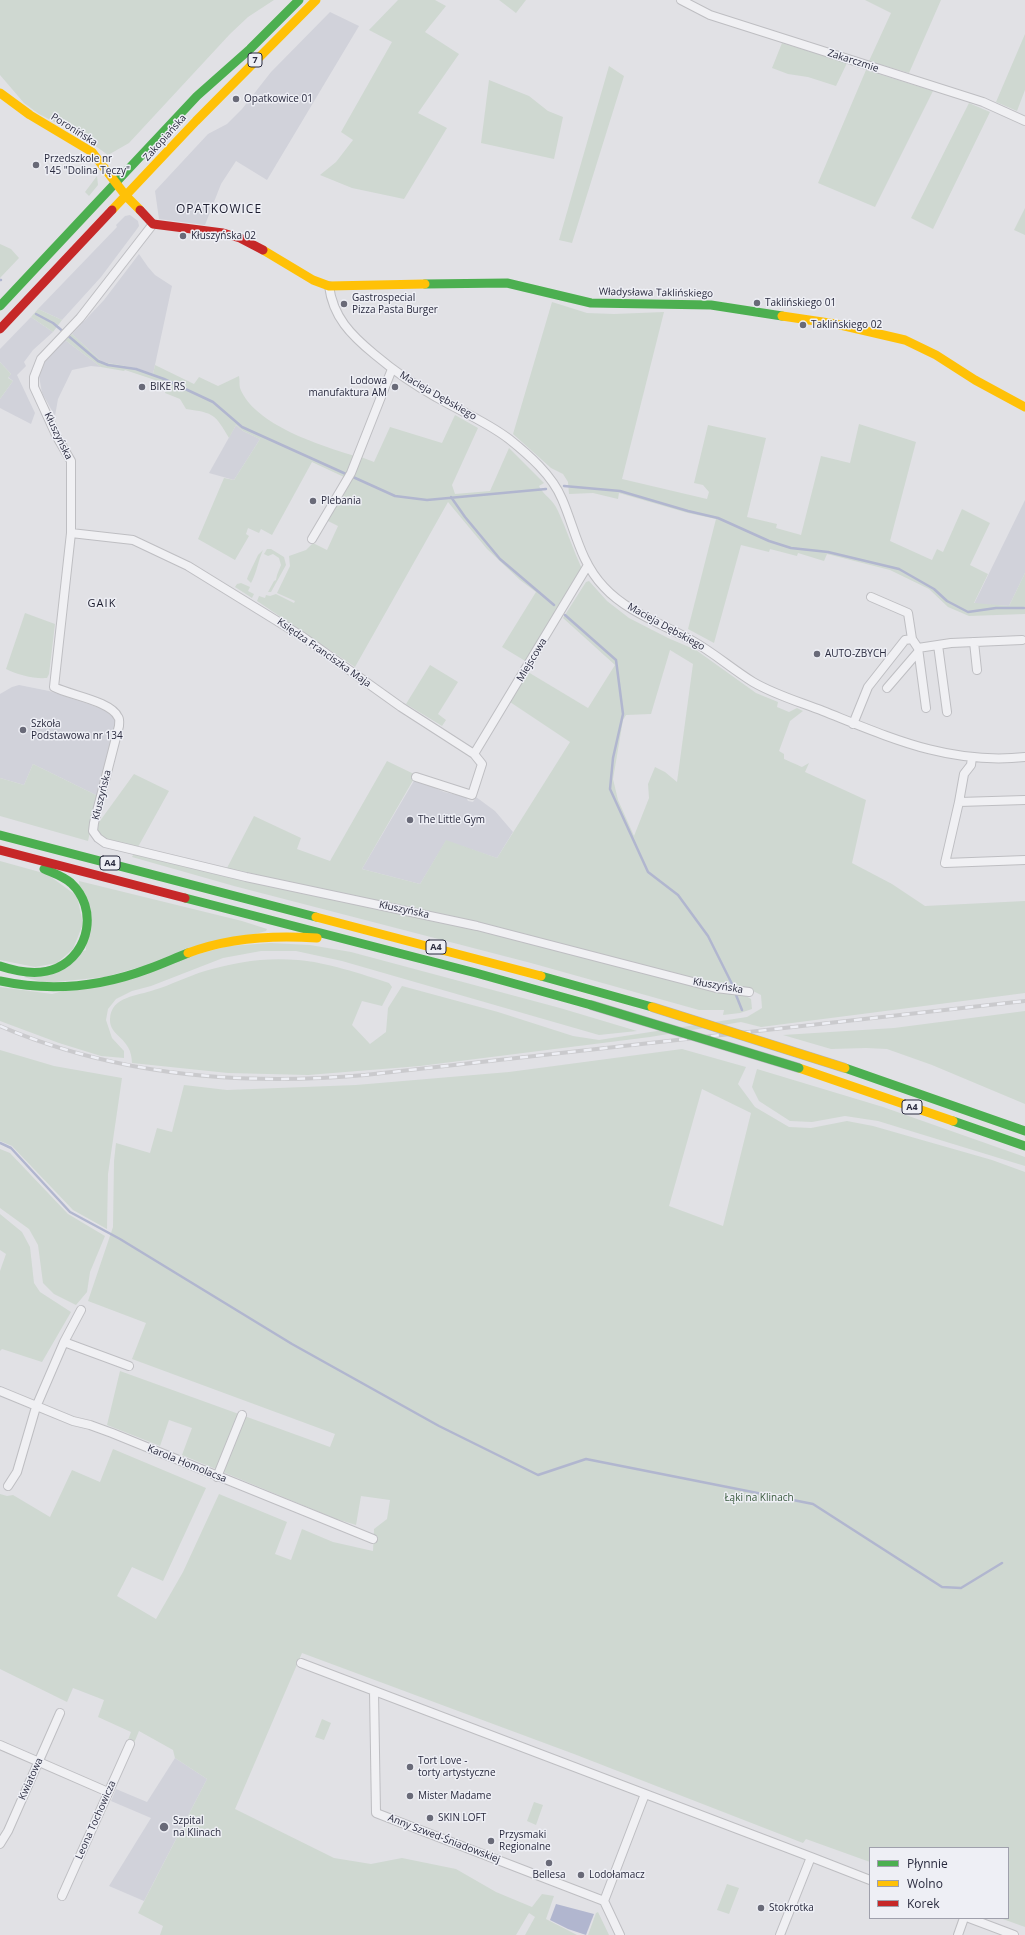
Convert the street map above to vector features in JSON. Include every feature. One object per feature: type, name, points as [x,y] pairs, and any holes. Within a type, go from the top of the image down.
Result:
[{"type":"main road","name":"Zakopiańska","points":[[0,306],[204,89],[250,49],[299,0]]},
{"type":"main road","name":"Zakopiańska","points":[[0,329],[200,116],[316,0]]},
{"type":"main road","name":"Poronińska","points":[[0,93],[30,114],[88,149],[126,196]]},
{"type":"main road","points":[[126,196],[153,224]]},
{"type":"main road","name":"Władysława Taklińskiego","points":[[153,224],[223,233],[240,238],[257,246],[313,280],[329,286],[507,282],[591,303],[711,305],[832,323],[890,335],[905,340],[929,352],[975,380],[1025,407]]},
{"type":"main road","name":"A4","points":[[0,835],[477,958],[652,1007],[845,1068],[1025,1131]]},
{"type":"main road","points":[[0,851],[68,881],[84,899],[89,918],[88,928],[83,944],[72,958],[64,965],[46,971],[33,972],[19,971],[0,966]]},
{"type":"main road","name":"A4","points":[[0,851],[360,943],[591,1005],[799,1068],[1025,1146]]},
{"type":"main road","points":[[0,981],[20,985],[57,988],[95,985],[129,976],[207,947],[242,940],[281,937],[360,943]]},
{"type":"street","name":"Zakarczmie","points":[[681,0],[710,15],[983,102],[1025,120]]},
{"type":"street","name":"Kłuszyńska","points":[[153,224],[70,328],[41,359],[36,368],[34,387],[71,461],[71,533],[54,686],[63,692],[103,705],[113,710],[119,717],[120,726],[93,831],[98,838],[105,843],[246,877],[477,926],[716,988],[749,992]]},
{"type":"street","name":"Macieja Dębskiego","points":[[329,286],[330,300],[340,320],[352,336],[392,370],[433,396],[488,426],[508,439],[534,462],[549,478],[562,498],[577,542],[588,565],[603,586],[632,610],[690,640],[761,686],[906,744],[972,757],[1025,757]]},
{"type":"street","name":"Macieja Dębskiego","points":[[312,539],[351,473],[392,370]]},
{"type":"street","name":"Księdza Franciszka Maja","points":[[71,533],[133,540],[188,566],[303,636],[401,707],[474,754]]},
{"type":"street","name":"Miejscowa","points":[[474,754],[588,565]]},
{"type":"street","points":[[871,597],[908,613],[912,639],[918,650],[926,708]]},
{"type":"street","points":[[853,724],[868,687],[905,640],[912,639]]},
{"type":"street","points":[[887,688],[918,650],[938,645],[1022,640]]},
{"type":"street","points":[[974,642],[977,670]]},
{"type":"street","points":[[938,645],[946,712]]},
{"type":"street","points":[[416,777],[472,795],[482,764],[474,754]]},
{"type":"street","points":[[972,757],[971,765],[964,774],[944,864],[1025,860]]},
{"type":"street","points":[[959,802],[1025,800]]},
{"type":"street","points":[[8,1486],[17,1472],[36,1407],[64,1342],[82,1310]]},
{"type":"street","points":[[64,1342],[129,1366]]},
{"type":"street","name":"Karola Homolacsa","points":[[0,1391],[36,1407],[73,1421],[90,1425],[373,1539]]},
{"type":"street","points":[[217,1477],[242,1415]]},
{"type":"street","points":[[301,1663],[869,1880]]},
{"type":"street","name":"Anny Szwed-Śniadowskiej","points":[[374,1691],[376,1813],[604,1901]]},
{"type":"street","name":"Kwiatowa","points":[[0,1844],[8,1831],[60,1713]]},
{"type":"street","name":"Leona Tochowicza","points":[[62,1896],[130,1744]]},
{"type":"street","points":[[0,1745],[108,1792]]},
{"type":"street","points":[[620,1935],[604,1901],[645,1794]]},
{"type":"street","points":[[780,1935],[811,1857]]},
{"type":"street","points":[[958,1935],[964,1919]]},
{"type":"street","points":[[972,1919],[1014,1935]]},
{"type":"shaded area","points":[[330,12],[359,26],[267,180],[236,161],[221,184],[205,225],[159,219],[155,191],[208,134],[227,124],[242,109],[271,72]]},
{"type":"shaded area","points":[[130,215],[138,221],[139,226],[101,277],[62,320],[38,309],[117,227],[116,225],[125,216]]},
{"type":"shaded area","points":[[139,254],[155,275],[172,286],[153,374],[136,368],[102,362],[72,334],[104,300]]},
{"type":"shaded area","points":[[31,317],[53,332],[33,350],[24,362],[26,366],[17,375],[35,413],[31,424],[0,408],[0,399],[13,381],[8,377],[11,374],[0,362],[0,349]]},
{"type":"shaded area","points":[[65,340],[101,367],[91,366],[72,370],[58,399],[55,416],[42,393],[39,376],[44,362]]},
{"type":"shaded area","points":[[236,425],[243,431],[260,439],[234,480],[209,473]]},
{"type":"shaded area","points":[[1025,500],[1025,573],[1009,606],[974,604]]},
{"type":"shaded area","points":[[19,685],[49,691],[100,708],[113,714],[116,722],[98,796],[33,764],[24,785],[0,778],[0,694]]},
{"type":"shaded area","points":[[415,779],[444,792],[466,797],[468,801],[473,802],[476,797],[495,811],[513,832],[497,858],[446,841],[420,884],[362,869]]},
{"type":"shaded area","name":"Szpital na Klinach","points":[[175,1758],[207,1779],[144,1901],[109,1886],[151,1818],[111,1801],[116,1789],[147,1802]]},
{"type":"green space","points":[[0,0],[274,0],[248,17],[230,34],[129,143],[108,155],[80,135],[39,114],[24,103],[0,75]]},
{"type":"green space","points":[[398,0],[435,0],[446,6],[425,32],[459,54],[418,113],[447,128],[404,199],[352,188],[320,175],[336,162],[353,140],[341,132],[392,42],[369,30]]},
{"type":"green space","points":[[499,0],[526,0],[516,13]]},
{"type":"green space","points":[[865,0],[941,0],[909,73],[869,61],[891,13]]},
{"type":"green space","points":[[1025,34],[1025,90],[1017,111],[996,102]]},
{"type":"green space","points":[[782,43],[847,63],[836,86],[808,77],[788,74],[772,68]]},
{"type":"green space","points":[[609,66],[624,76],[572,243],[559,240]]},
{"type":"green space","points":[[866,70],[933,91],[875,207],[818,183]]},
{"type":"green space","points":[[489,80],[529,96],[548,111],[563,117],[554,159],[481,143]]},
{"type":"green space","points":[[969,103],[990,112],[933,229],[911,218]]},
{"type":"green space","points":[[97,176],[98,185],[89,196],[85,192]]},
{"type":"green space","points":[[1025,208],[1025,235],[1014,230]]},
{"type":"green space","points":[[0,244],[11,249],[19,258],[0,278]]},
{"type":"green space","points":[[552,302],[587,313],[614,314],[664,312],[622,479],[707,499],[709,492],[703,485],[694,483],[708,425],[766,438],[747,517],[777,524],[776,528],[801,535],[821,456],[850,463],[859,424],[916,442],[890,541],[932,560],[937,549],[943,552],[962,509],[990,523],[970,565],[988,574],[974,603],[1009,606],[1025,573],[1025,614],[969,616],[948,607],[929,589],[890,570],[827,554],[824,561],[798,553],[797,556],[770,549],[769,552],[741,545],[714,643],[688,629],[716,519],[688,513],[619,493],[618,499],[593,493],[569,494],[568,482],[563,474],[551,468],[513,434]]},
{"type":"green space","points":[[38,309],[62,320],[53,332],[31,317]]},
{"type":"green space","points":[[72,334],[102,362],[136,368],[153,374],[155,365],[194,384],[199,377],[218,386],[239,376],[240,388],[248,401],[259,413],[290,432],[308,440],[355,456],[348,473],[344,477],[312,462],[272,535],[261,529],[259,533],[248,528],[246,534],[249,536],[235,560],[198,539],[224,478],[234,480],[260,439],[243,431],[236,425],[229,438],[217,419],[213,416],[203,412],[186,409],[180,399],[165,393],[167,384],[125,370],[101,367],[65,340]]},
{"type":"green space","points":[[0,362],[11,374],[8,378],[13,381],[0,399]]},
{"type":"green space","points":[[455,415],[478,428],[452,485],[455,494],[490,491],[509,448],[544,483],[539,486],[556,507],[582,569],[527,662],[502,647],[536,592],[520,580],[487,549],[448,502],[355,667],[257,601],[259,596],[265,598],[266,595],[270,596],[276,594],[294,603],[295,601],[277,593],[290,566],[289,556],[306,550],[313,543],[327,550],[338,526],[326,520],[361,457],[374,462],[390,427],[442,443]]},
{"type":"green space","points":[[267,549],[271,549],[284,557],[286,565],[271,592],[268,592],[276,580],[281,565],[279,558],[273,554],[268,556],[264,554]]},
{"type":"green space","points":[[263,550],[251,583],[247,579],[248,576],[258,555]]},
{"type":"green space","points":[[589,581],[607,601],[629,618],[668,638],[696,650],[756,693],[778,702],[777,707],[789,712],[797,708],[803,711],[790,721],[779,751],[784,754],[784,759],[802,767],[809,763],[805,772],[866,800],[852,863],[892,884],[925,906],[1025,901],[1025,993],[761,1027],[741,1022],[650,1037],[420,1066],[308,1075],[228,1073],[132,1063],[131,1054],[125,1042],[113,1030],[111,1025],[110,1019],[112,1011],[120,1001],[205,971],[228,965],[262,960],[286,959],[309,961],[355,972],[389,983],[392,987],[382,1006],[362,1001],[352,1025],[370,1044],[386,1032],[388,1008],[402,986],[498,1012],[573,1036],[599,1040],[747,1017],[762,1008],[761,995],[749,989],[723,986],[227,868],[254,816],[301,838],[297,849],[330,861],[387,761],[416,775],[362,869],[420,884],[446,840],[497,858],[570,742],[510,702],[528,672],[588,708],[615,665],[563,618],[586,582]],"holes":[[[670,650],[693,664],[677,782],[665,772],[655,767],[648,784],[649,798],[634,836],[618,800],[613,779],[623,720],[626,715],[651,714]]]},
{"type":"green space","points":[[241,583],[250,587],[248,591],[254,594],[252,598],[235,587],[237,584]]},
{"type":"green space","points":[[25,613],[55,624],[49,674],[47,678],[26,676],[6,669]]},
{"type":"green space","points":[[430,665],[458,682],[438,714],[446,720],[442,726],[406,704]]},
{"type":"green space","points":[[33,764],[98,796],[88,841],[0,816],[0,778],[24,785]]},
{"type":"green space","points":[[134,774],[169,791],[138,847],[107,840],[99,836],[97,825]]},
{"type":"green space","points":[[135,852],[412,915],[741,993],[751,999],[752,1009],[740,1013],[723,1015],[724,1010],[699,1010],[531,963],[234,886],[132,857]]},
{"type":"green space","points":[[0,861],[47,874],[77,896],[83,924],[73,949],[57,963],[35,967],[0,960]]},
{"type":"green space","points":[[79,881],[242,921],[267,929],[266,931],[105,977],[45,983],[24,977],[86,950]]},
{"type":"green space","points":[[271,943],[310,945],[351,952],[560,1008],[637,1031],[599,1035],[342,961],[296,951],[261,951],[223,958],[151,986],[132,991],[116,999],[108,1009],[106,1020],[112,1038],[124,1051],[124,1058],[101,1056],[59,1043],[0,1021],[0,987],[52,994],[228,946]]},
{"type":"green space","points":[[1025,1011],[1025,1104],[932,1065],[887,1049],[831,1049],[783,1035],[894,1028]]},
{"type":"green space","name":"Łąki na Klinach","points":[[682,1049],[746,1067],[738,1084],[755,1107],[789,1127],[811,1128],[847,1121],[873,1126],[992,1160],[1025,1172],[1025,1927],[1003,1919],[1009,1919],[1009,1847],[869,1847],[869,1862],[806,1839],[803,1843],[574,1754],[302,1653],[235,1809],[334,1858],[371,1864],[402,1858],[456,1869],[496,1892],[532,1907],[542,1894],[554,1896],[546,1919],[577,1935],[525,1935],[535,1917],[529,1913],[516,1935],[160,1935],[163,1926],[138,1913],[207,1779],[175,1758],[173,1750],[139,1731],[134,1743],[128,1740],[131,1732],[98,1717],[104,1700],[73,1688],[67,1702],[0,1669],[0,1494],[7,1496],[13,1495],[50,1517],[72,1470],[100,1482],[113,1449],[206,1488],[163,1581],[132,1567],[117,1596],[156,1619],[183,1572],[219,1494],[287,1522],[275,1554],[291,1560],[302,1529],[333,1542],[373,1551],[374,1529],[387,1519],[390,1500],[361,1496],[356,1525],[336,1519],[182,1455],[192,1428],[169,1420],[160,1446],[107,1425],[120,1371],[330,1447],[335,1434],[132,1359],[146,1323],[88,1301],[113,1227],[114,1161],[116,1143],[150,1153],[157,1128],[172,1132],[184,1085],[227,1090],[356,1085],[509,1072]],"holes":[[[702,1089],[751,1113],[723,1226],[669,1206]]]},
{"type":"green space","points":[[0,1050],[54,1066],[122,1078],[108,1174],[107,1229],[73,1210],[12,1146],[0,1141]]},
{"type":"green space","points":[[757,1069],[883,1107],[1025,1157],[1025,1166],[878,1121],[845,1116],[812,1122],[790,1121],[759,1101],[752,1087]]},
{"type":"green space","points":[[0,1149],[10,1153],[68,1214],[105,1236],[90,1272],[87,1292],[76,1305],[54,1294],[43,1283],[38,1245],[29,1229],[0,1208]]},
{"type":"green space","points":[[0,1214],[22,1232],[30,1247],[34,1283],[40,1292],[71,1312],[42,1362],[2,1349],[0,1351],[0,1271],[6,1254],[0,1250]]},
{"type":"green space","points":[[322,1719],[331,1723],[324,1740],[315,1737]]},
{"type":"green space","points":[[534,1802],[543,1805],[536,1825],[527,1821]]},
{"type":"green space","points":[[727,1884],[739,1888],[729,1914],[717,1910]]},
{"type":"green space","points":[[598,1912],[609,1935],[588,1935],[596,1913]]},
{"type":"water","points":[[556,1904],[594,1914],[586,1935],[568,1929],[550,1920]]},
{"type":"waterway","points":[[36,314],[53,323],[98,361],[108,365],[136,369],[164,379],[213,402],[242,427],[346,474]]},
{"type":"waterway","points":[[353,477],[395,496],[427,500],[546,489]]},
{"type":"waterway","points":[[564,486],[620,491],[688,511],[718,518],[769,541],[791,548],[828,552],[899,569],[934,589],[947,601],[968,612],[996,608],[1024,608]]},
{"type":"waterway","points":[[451,497],[465,517],[500,559],[554,605]]},
{"type":"waterway","points":[[565,615],[616,660],[623,714],[613,758],[610,789],[648,872],[678,895],[708,936],[733,986]]},
{"type":"waterway","points":[[736,995],[742,1010]]},
{"type":"waterway","points":[[0,1143],[11,1148],[70,1212],[120,1239],[292,1344],[439,1426],[538,1475],[586,1459],[813,1504],[942,1587],[961,1588],[1002,1563]]},
{"type":"railway","points":[[0,1026],[44,1043],[88,1056],[134,1066],[180,1073],[226,1077],[272,1079],[319,1078],[365,1075],[1025,1001]]},
{"type":"traffic: fast","points":[[0,306],[197,96],[250,49],[299,0]]},
{"type":"traffic: fast","points":[[425,284],[507,283],[591,303],[711,305],[782,316]]},
{"type":"traffic: fast","points":[[0,835],[316,917]]},
{"type":"traffic: fast","points":[[0,966],[28,972],[43,972],[57,968],[68,961],[77,952],[83,941],[87,917],[85,905],[80,893],[71,883],[44,869]]},
{"type":"traffic: fast","points":[[185,898],[476,973],[591,1005]]},
{"type":"traffic: fast","points":[[0,981],[57,987],[94,984],[130,975],[188,953]]},
{"type":"traffic: fast","points":[[541,976],[652,1007]]},
{"type":"traffic: fast","points":[[591,1005],[799,1068]]},
{"type":"traffic: fast","points":[[845,1068],[1025,1131]]},
{"type":"traffic: fast","points":[[953,1121],[1025,1146]]},
{"type":"traffic: slow","points":[[112,210],[196,121],[316,0]]},
{"type":"traffic: slow","points":[[0,93],[30,115],[92,152],[126,196],[140,210]]},
{"type":"traffic: slow","points":[[263,250],[313,280],[329,286],[425,284]]},
{"type":"traffic: slow","points":[[782,316],[836,324],[905,340],[936,355],[975,380],[1025,407]]},
{"type":"traffic: slow","points":[[316,917],[541,976]]},
{"type":"traffic: slow","points":[[188,953],[220,943],[252,938],[317,938]]},
{"type":"traffic: slow","points":[[652,1007],[845,1068]]},
{"type":"traffic: slow","points":[[799,1068],[953,1121]]},
{"type":"traffic: jam","points":[[0,329],[112,210]]},
{"type":"traffic: jam","points":[[140,210],[153,224],[223,233],[240,238],[263,250]]},
{"type":"traffic: jam","points":[[0,850],[185,898]]},
{"type":"place","name":"Opatkowice 01","points":[[236,99]]},
{"type":"place","name":"Przedszkole nr 145 \"Dolina Tęczy\"","points":[[36,165]]},
{"type":"place","name":"Kłuszyńska 02","points":[[183,236]]},
{"type":"place","name":"Taklińskiego 01","points":[[757,303]]},
{"type":"place","name":"Gastrospecial Pizza Pasta Burger","points":[[344,304]]},
{"type":"place","name":"Taklińskiego 02","points":[[803,325]]},
{"type":"place","name":"BIKE RS","points":[[142,387]]},
{"type":"place","name":"Lodowa manufaktura AM","points":[[395,387]]},
{"type":"place","name":"Plebania","points":[[313,501]]},
{"type":"place","name":"AUTO-ZBYCH","points":[[817,654]]},
{"type":"place","name":"Szkoła Podstawowa nr 134","points":[[23,730]]},
{"type":"place","name":"The Little Gym","points":[[410,820]]},
{"type":"place","name":"Tort Love - torty artystyczne","points":[[410,1767]]},
{"type":"place","name":"Mister Madame","points":[[410,1796]]},
{"type":"place","name":"SKIN LOFT","points":[[430,1818]]},
{"type":"place","name":"Szpital na Klinach","points":[[164,1827]]},
{"type":"place","name":"Przysmaki Regionalne","points":[[491,1841]]},
{"type":"place","name":"Bellesa","points":[[549,1863]]},
{"type":"place","name":"Lodołamacz","points":[[581,1875]]},
{"type":"place","name":"Stokrotka","points":[[761,1908]]},
{"type":"district","name":"OPATKOWICE","points":[[219,210]]},
{"type":"district","name":"GAIK","points":[[102,604]]}]
